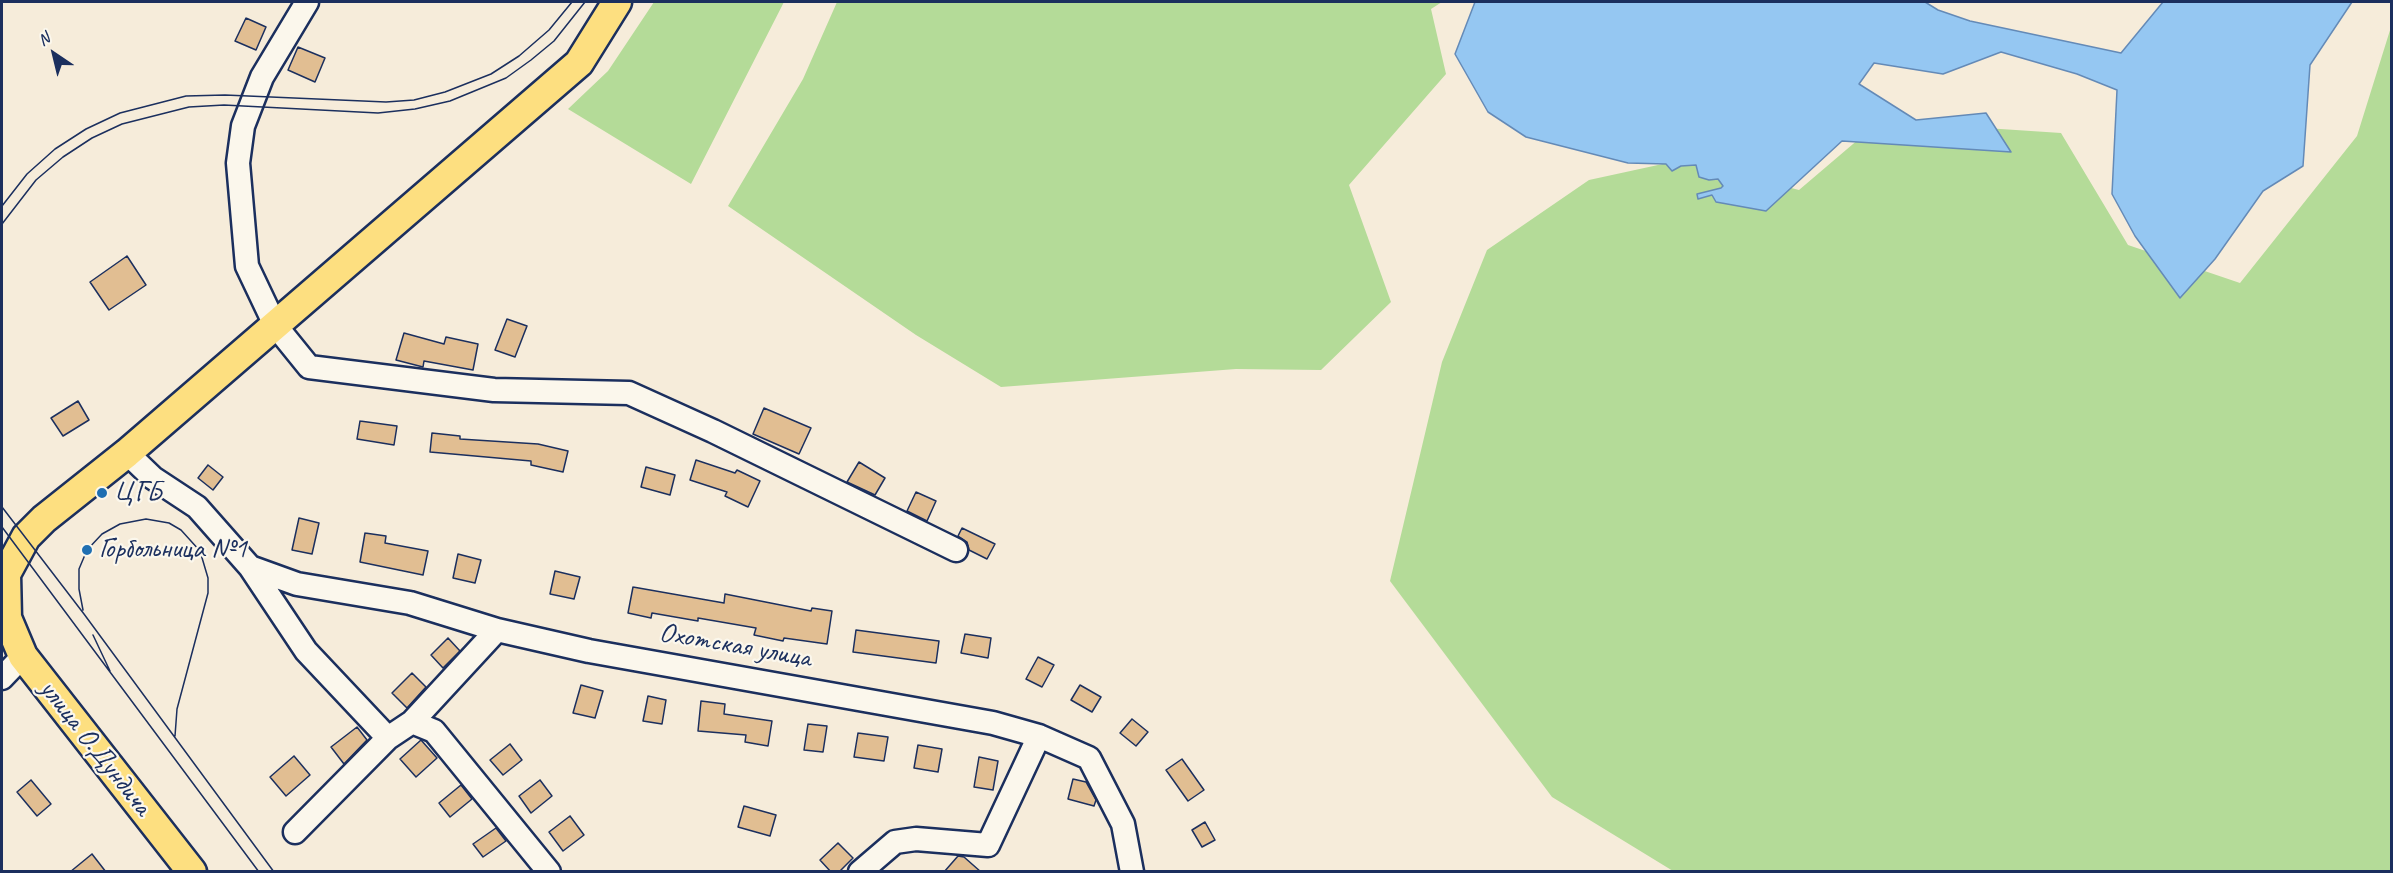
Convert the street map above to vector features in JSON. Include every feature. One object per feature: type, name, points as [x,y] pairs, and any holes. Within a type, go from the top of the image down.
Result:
[{"type":"main road","points":[[3,616],[6,574],[26,537],[44,519],[127,453],[579,63],[617,2]]},
{"type":"main road","name":"улица О.Дундича","points":[[3,616],[23,656],[192,872]]},
{"type":"street","points":[[307,2],[262,77],[243,126],[238,163],[247,266],[275,325],[309,367],[494,390],[629,393],[713,431],[956,550]]},
{"type":"street","points":[[127,453],[153,478],[196,507],[250,567],[306,651],[388,738]]},
{"type":"street","name":"Охотская улица","points":[[250,567],[297,584],[410,603],[497,630],[589,651],[993,723],[1039,736],[1089,758],[1123,824],[1132,872]]},
{"type":"street","points":[[295,832],[388,738],[412,722],[497,630]]},
{"type":"street","points":[[2,678],[23,656]]},
{"type":"street","points":[[412,722],[434,731],[549,872]]},
{"type":"street","points":[[860,872],[895,842],[916,839],[988,845],[1039,736]]},
{"type":"green space","points":[[654,2],[784,2],[691,184],[568,109],[608,71]]},
{"type":"green space","points":[[837,2],[1442,2],[1431,9],[1446,74],[1349,185],[1391,302],[1321,370],[1236,369],[1001,387],[916,335],[728,206],[803,79]]},
{"type":"green space","points":[[2391,27],[2391,871],[1673,871],[1552,797],[1390,581],[1442,362],[1487,250],[1589,180],[1681,160],[1799,190],[1880,121],[2061,133],[2128,245],[2240,283],[2357,136]]},
{"type":"water","points":[[1475,2],[1925,2],[1938,10],[1970,21],[2121,53],[2163,2],[2352,2],[2310,65],[2303,166],[2263,191],[2215,259],[2180,298],[2135,236],[2112,194],[2117,90],[2077,74],[2001,52],[1943,74],[1874,63],[1859,84],[1916,120],[1986,113],[2011,152],[1842,141],[1766,211],[1716,202],[1712,195],[1698,199],[1697,194],[1723,186],[1718,179],[1709,180],[1699,177],[1696,165],[1681,166],[1672,171],[1666,164],[1628,163],[1526,137],[1488,112],[1455,54]]},
{"type":"building","points":[[246,18],[266,27],[256,50],[235,41]]},
{"type":"building","points":[[298,47],[325,58],[315,82],[288,70]]},
{"type":"building","points":[[127,256],[146,285],[109,310],[90,282]]},
{"type":"building","points":[[507,319],[527,326],[515,357],[495,350]]},
{"type":"building","points":[[404,333],[444,344],[446,337],[478,344],[473,370],[424,361],[423,367],[396,360]]},
{"type":"building","points":[[78,401],[89,420],[63,436],[51,418]]},
{"type":"building","points":[[764,408],[811,428],[799,454],[753,434]]},
{"type":"building","points":[[360,421],[397,426],[394,445],[357,439]]},
{"type":"building","points":[[432,433],[460,436],[460,439],[538,444],[568,451],[563,472],[531,465],[531,461],[430,452]]},
{"type":"building","points":[[696,460],[735,473],[737,470],[760,481],[748,507],[725,496],[727,492],[690,480]]},
{"type":"building","points":[[859,462],[885,478],[875,495],[847,482]]},
{"type":"building","points":[[208,465],[223,477],[213,490],[198,478]]},
{"type":"building","points":[[646,467],[675,475],[670,495],[641,487]]},
{"type":"building","points":[[916,492],[936,501],[927,521],[907,511]]},
{"type":"building","points":[[299,518],[319,523],[312,554],[292,550]]},
{"type":"building","points":[[962,528],[995,544],[987,559],[969,550],[967,542],[958,536]]},
{"type":"building","points":[[365,533],[386,536],[385,543],[428,551],[423,575],[360,562]]},
{"type":"building","points":[[458,554],[481,560],[475,583],[453,578]]},
{"type":"building","points":[[555,571],[580,577],[574,599],[550,594]]},
{"type":"building","points":[[633,587],[724,603],[725,594],[811,611],[812,608],[832,611],[827,644],[784,638],[783,641],[754,635],[756,628],[698,618],[698,621],[652,613],[651,618],[628,613]]},
{"type":"building","points":[[856,630],[939,641],[936,663],[853,652]]},
{"type":"building","points":[[965,634],[991,638],[988,658],[961,653]]},
{"type":"building","points":[[448,638],[460,651],[443,668],[431,655]]},
{"type":"building","points":[[1038,657],[1054,665],[1042,687],[1026,679]]},
{"type":"building","points":[[412,673],[426,687],[407,708],[392,693]]},
{"type":"building","points":[[581,685],[603,691],[595,718],[573,713]]},
{"type":"building","points":[[1080,685],[1101,697],[1092,712],[1071,700]]},
{"type":"building","points":[[648,696],[666,700],[662,724],[643,721]]},
{"type":"building","points":[[701,701],[725,704],[724,714],[772,721],[768,746],[745,742],[746,735],[698,731]]},
{"type":"building","points":[[1132,719],[1148,732],[1136,746],[1120,733]]},
{"type":"building","points":[[808,724],[827,726],[823,752],[804,750]]},
{"type":"building","points":[[357,727],[367,740],[344,764],[331,747]]},
{"type":"building","points":[[858,733],[888,737],[884,761],[854,757]]},
{"type":"building","points":[[421,740],[437,758],[416,777],[400,759]]},
{"type":"building","points":[[510,744],[522,760],[503,775],[490,760]]},
{"type":"building","points":[[918,745],[942,749],[938,772],[914,768]]},
{"type":"building","points":[[294,756],[310,775],[286,796],[270,777]]},
{"type":"building","points":[[979,757],[998,761],[993,790],[974,787]]},
{"type":"building","points":[[1182,759],[1204,790],[1188,801],[1166,770]]},
{"type":"building","points":[[1073,779],[1086,782],[1096,800],[1094,806],[1068,799]]},
{"type":"building","points":[[31,780],[51,804],[37,816],[17,792]]},
{"type":"building","points":[[540,780],[552,796],[531,813],[519,796]]},
{"type":"building","points":[[461,785],[472,799],[450,817],[439,803]]},
{"type":"building","points":[[744,806],[776,815],[770,836],[738,827]]},
{"type":"building","points":[[570,816],[584,835],[563,851],[549,832]]},
{"type":"building","points":[[1205,822],[1215,840],[1202,847],[1192,830]]},
{"type":"building","points":[[496,828],[506,841],[483,857],[473,844]]},
{"type":"building","points":[[838,843],[853,858],[839,872],[831,872],[820,860]]},
{"type":"building","points":[[92,854],[106,872],[70,872]]},
{"type":"building","points":[[958,856],[964,857],[981,872],[944,872]]},
{"type":"tram line","points":[[2,206],[27,174],[55,149],[86,129],[120,113],[186,96],[225,95],[386,102],[414,100],[445,92],[491,74],[519,56],[549,30],[572,2]]},
{"type":"tram line","points":[[2,224],[36,180],[63,157],[92,138],[122,124],[189,107],[224,105],[378,113],[415,109],[450,101],[506,78],[531,60],[554,41],[585,2]]},
{"type":"tram line","points":[[2,507],[84,614],[274,872]]},
{"type":"tram line","points":[[83,610],[79,589],[79,569],[87,550],[102,534],[120,524],[146,519],[169,523],[181,530],[200,551],[208,578],[208,593],[177,709],[175,736]]},
{"type":"tram line","points":[[2,527],[259,872]]},
{"type":"tram line","points":[[93,635],[110,671]]},
{"type":"place","name":"ЦГБ","points":[[102,493]]},
{"type":"place","name":"Горбольница №1","points":[[87,550]]}]
